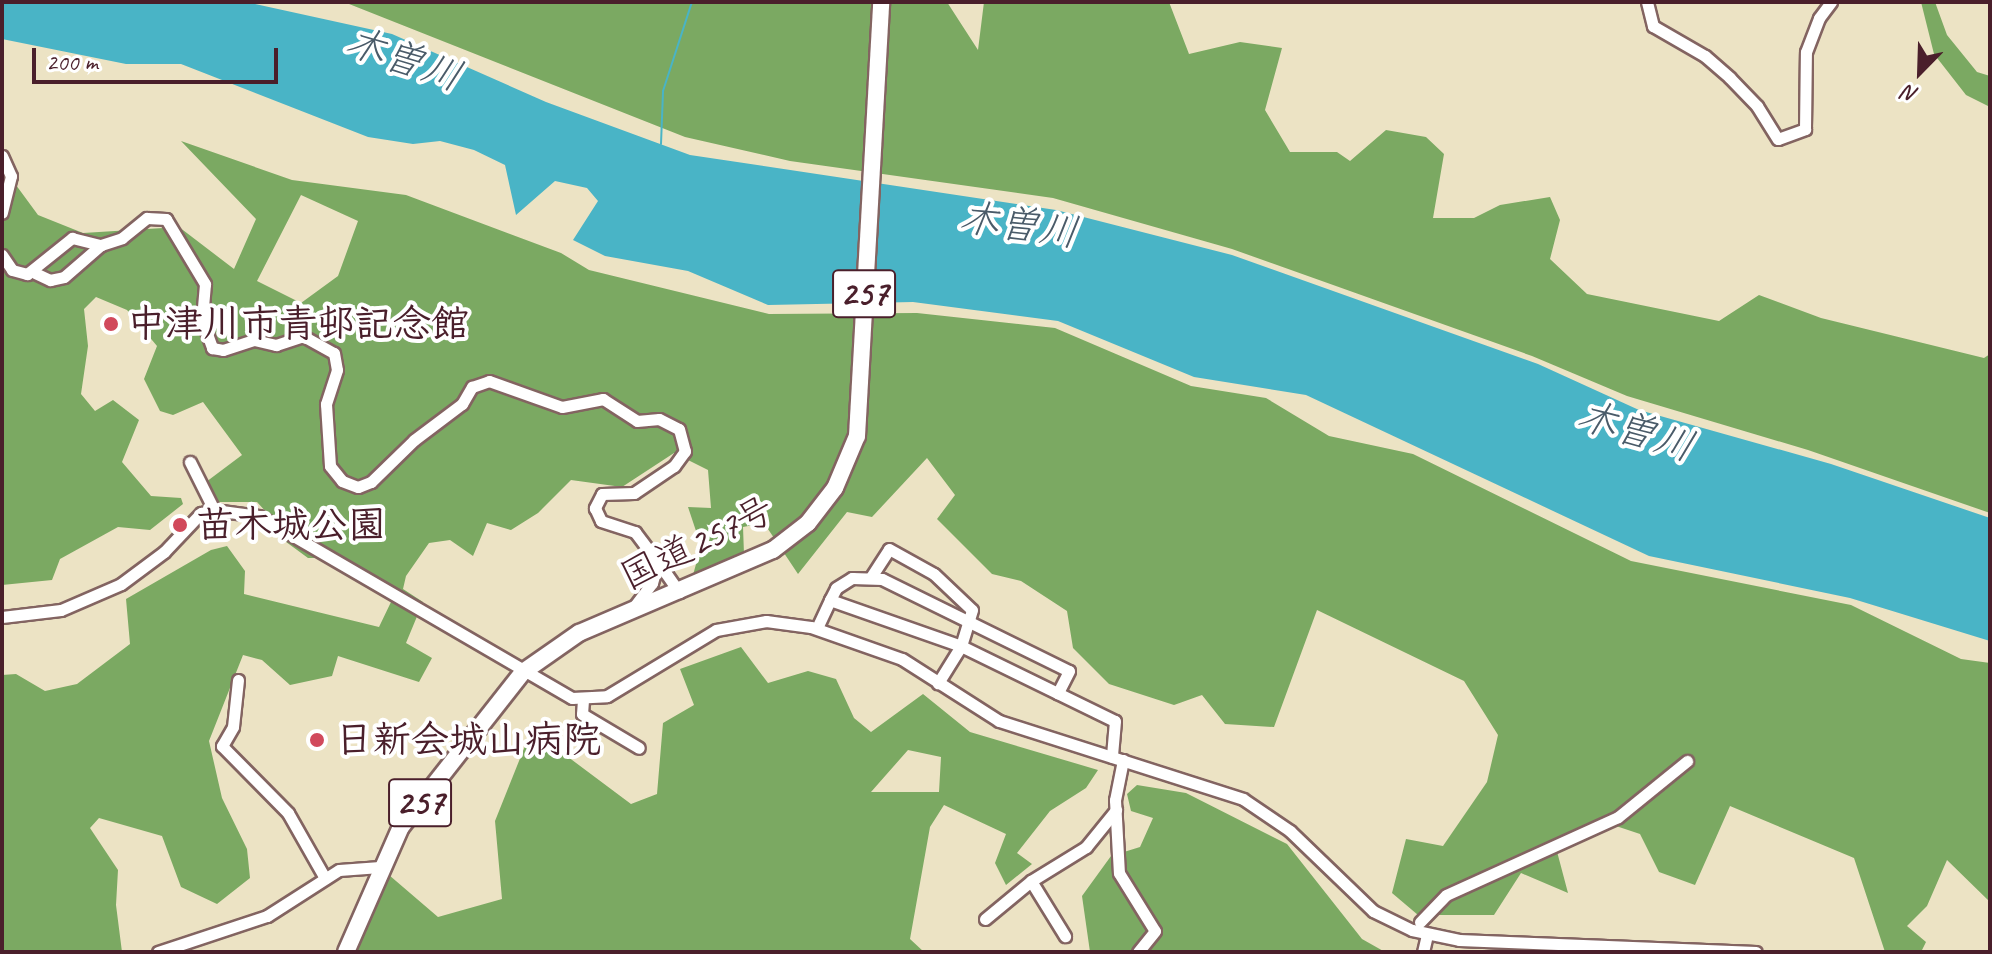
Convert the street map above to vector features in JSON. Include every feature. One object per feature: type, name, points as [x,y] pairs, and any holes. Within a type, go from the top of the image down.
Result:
[{"type":"highway","name":"国道257号","points":[[346,952],[380,867],[401,827],[523,672],[565,641],[773,550],[808,523],[835,488],[857,436],[881,2]]},
{"type":"street","points":[[1647,2],[1653,26],[1705,56],[1730,78],[1757,106],[1778,139],[1805,129],[1806,52],[1831,2]]},
{"type":"street","points":[[2,156],[11,184],[2,213]]},
{"type":"street","points":[[2,255],[12,270],[35,273],[50,280],[64,277],[101,245],[122,238],[147,218],[161,216],[199,266],[205,284],[203,333],[212,348],[223,350],[254,340],[276,345],[303,336],[328,347],[337,370],[326,404],[330,466],[353,486],[371,482],[414,440],[462,404],[472,387],[489,381],[562,407],[603,399],[637,421],[659,419],[679,429],[686,442],[674,466],[634,493],[602,494],[595,508],[601,521],[635,532],[679,592]]},
{"type":"street","points":[[35,273],[72,238],[101,245]]},
{"type":"street","points":[[190,462],[214,510]]},
{"type":"street","points":[[2,617],[40,616],[93,599],[164,552],[201,513],[214,510],[259,516],[290,531],[558,694],[583,700],[619,690],[716,630],[766,621],[817,628],[886,651],[999,721],[1222,789],[1258,807],[1373,911],[1427,934],[1547,948],[1756,952]]},
{"type":"street","points":[[871,577],[889,549],[934,574],[972,610],[961,646],[938,683]]},
{"type":"street","points":[[631,612],[652,583],[658,562]]},
{"type":"street","points":[[817,628],[836,588],[852,578],[871,577],[1069,671],[1058,693]]},
{"type":"street","points":[[830,600],[961,646],[1115,721],[1119,873],[1155,931],[1138,952]]},
{"type":"street","points":[[238,680],[233,727],[222,746],[288,813],[325,878]]},
{"type":"street","points":[[583,700],[582,714],[639,748]]},
{"type":"street","points":[[1420,922],[1446,895],[1618,817],[1687,761]]},
{"type":"street","points":[[985,919],[1031,881],[1086,847],[1116,810]]},
{"type":"street","points":[[158,952],[267,916],[339,870],[380,867]]},
{"type":"street","points":[[1031,881],[1065,936]]},
{"type":"street","points":[[1423,952],[1427,934]]},
{"type":"green space","points":[[344,2],[947,2],[978,50],[984,2],[1169,2],[1189,54],[1240,42],[1282,48],[1265,110],[1290,152],[1337,152],[1350,161],[1386,130],[1426,137],[1444,154],[1433,218],[1474,218],[1500,205],[1550,197],[1560,220],[1550,259],[1587,294],[1719,321],[1759,295],[1821,318],[1984,358],[1990,354],[1990,513],[1808,450],[1627,396],[1532,356],[1232,249],[1053,198],[790,161],[685,137]]},
{"type":"green space","points":[[1921,2],[1935,2],[1947,35],[1977,72],[1990,76],[1990,107],[1966,95],[1934,54]]},
{"type":"green space","points":[[181,141],[292,180],[406,195],[561,253],[589,270],[769,314],[917,313],[1055,328],[1191,386],[1266,398],[1329,436],[1413,454],[1631,561],[1851,605],[1961,659],[1990,663],[1990,902],[1947,860],[1927,906],[1907,926],[1926,942],[1921,952],[1885,952],[1854,858],[1730,806],[1695,885],[1659,872],[1640,834],[1598,820],[1555,844],[1568,893],[1521,873],[1494,915],[1418,915],[1392,893],[1406,839],[1443,846],[1487,782],[1498,735],[1464,681],[1317,610],[1274,727],[1225,724],[1202,695],[1174,705],[1109,684],[1073,648],[1067,611],[1021,581],[992,574],[937,519],[955,495],[927,458],[872,517],[847,512],[798,574],[764,523],[743,527],[744,554],[693,575],[701,546],[688,507],[711,508],[708,470],[674,453],[622,487],[571,480],[538,513],[511,530],[487,523],[473,556],[450,540],[429,543],[406,576],[403,589],[423,602],[406,643],[432,658],[419,682],[338,656],[332,676],[290,685],[262,660],[243,655],[209,741],[222,798],[247,849],[250,878],[217,904],[181,887],[162,836],[99,818],[90,828],[118,870],[116,905],[122,952],[2,952],[2,675],[16,674],[45,691],[77,684],[130,644],[126,599],[211,550],[227,546],[245,571],[244,594],[379,627],[391,602],[379,579],[345,558],[308,558],[267,528],[268,514],[257,502],[218,502],[206,482],[242,455],[203,402],[173,415],[160,411],[144,379],[157,346],[127,310],[96,297],[84,309],[88,346],[81,394],[95,411],[113,400],[139,420],[122,462],[151,496],[181,498],[183,504],[150,530],[118,527],[60,559],[52,580],[2,585],[2,166],[38,215],[83,233],[179,227],[234,269],[256,219]],"holes":[[[301,195],[358,221],[338,276],[301,303],[257,281]]]},
{"type":"green space","points":[[741,647],[768,683],[808,671],[836,679],[854,718],[871,732],[923,694],[970,732],[1098,770],[1086,788],[1050,811],[1017,853],[1032,864],[1006,885],[995,863],[1006,834],[944,805],[930,827],[910,939],[924,952],[352,952],[389,875],[438,917],[502,899],[495,821],[525,746],[544,739],[631,804],[657,794],[663,723],[694,705],[680,669]],"holes":[[[908,750],[941,757],[939,792],[871,792]]]},
{"type":"green space","points":[[1137,785],[1186,793],[1287,844],[1362,939],[1385,952],[1090,952],[1082,896],[1111,856],[1140,847],[1153,818],[1131,811],[1127,794]]},
{"type":"water","name":"木曽川","points":[[2,2],[246,2],[392,34],[546,102],[690,155],[1056,210],[1232,255],[1538,364],[1639,410],[1831,464],[1990,518],[1990,641],[1850,598],[1649,556],[1306,395],[1194,377],[1058,321],[913,302],[768,305],[688,271],[605,256],[573,240],[598,201],[587,188],[555,181],[516,215],[505,165],[474,150],[440,141],[413,144],[368,137],[181,64],[126,64],[2,39]]},
{"type":"waterway","points":[[661,144],[663,91],[692,2]]},
{"type":"place","name":"中津川市青邨記念館","points":[[111,324]]},
{"type":"place","name":"苗木城公園","points":[[180,525]]},
{"type":"place","name":"日新会城山病院","points":[[317,740]]}]
